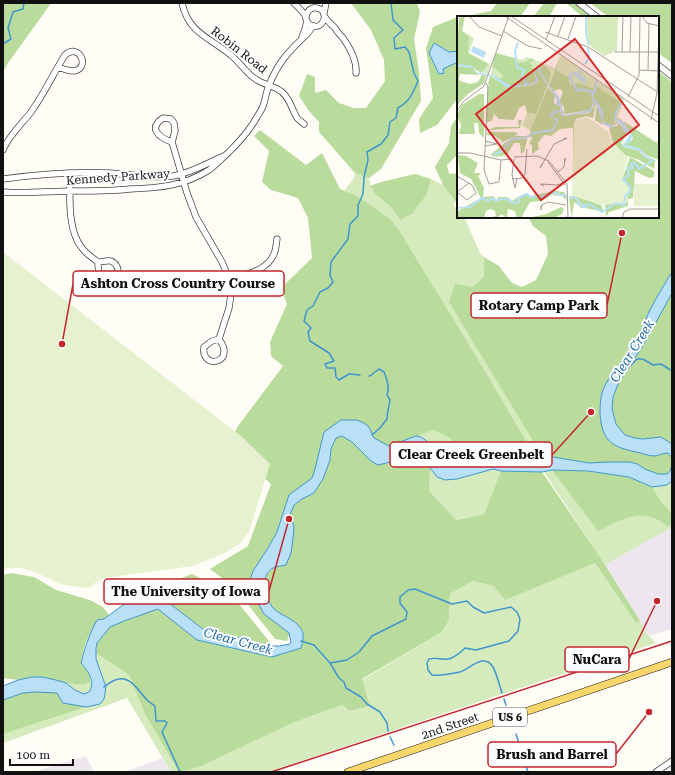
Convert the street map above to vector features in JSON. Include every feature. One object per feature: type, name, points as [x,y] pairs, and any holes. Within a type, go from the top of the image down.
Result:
[{"type":"main road","name":"2nd Street","points":[[348,772],[672,662]]},
{"type":"street","name":"Robin Road","points":[[182,3],[184,12],[194,28],[203,36],[229,53],[252,77],[276,88],[284,94],[290,102],[296,117],[304,124]]},
{"type":"street","points":[[306,19],[307,12],[320,3]]},
{"type":"street","points":[[317,26],[323,22],[326,3]]},
{"type":"street","points":[[579,3],[596,16]]},
{"type":"street","points":[[295,4],[322,10],[329,23],[334,27],[346,44],[355,62],[356,73]]},
{"type":"street","points":[[295,4],[302,11],[310,25],[326,26],[336,31]]},
{"type":"street","name":"Kennedy Parkway","points":[[301,40],[305,30],[306,19]]},
{"type":"street","name":"Kennedy Parkway","points":[[3,192],[27,193],[105,191],[149,188],[168,186],[196,177],[209,170],[219,162],[241,140],[257,118],[264,104],[269,85],[283,59],[310,29],[317,26]]},
{"type":"street","points":[[659,66],[672,76]]},
{"type":"street","points":[[3,150],[9,139],[39,101],[58,68]]},
{"type":"street","points":[[172,142],[187,193],[196,217],[222,262],[229,279],[231,294],[229,308],[219,339]]},
{"type":"street","name":"Kennedy Parkway","points":[[3,179],[54,173],[110,173],[154,177],[170,176],[181,174],[205,165],[226,155]]},
{"type":"street","points":[[70,173],[71,223],[74,235],[82,248],[98,262]]},
{"type":"street","points":[[229,279],[254,272],[268,263],[275,253],[277,239]]},
{"type":"street","points":[[656,772],[672,761]]},
{"type":"shaded area","points":[[672,527],[672,629],[649,636],[605,565]]},
{"type":"shaded area","points":[[86,756],[94,772],[33,772]]},
{"type":"shaded area","points":[[162,758],[171,772],[125,772]]},
{"type":"green space","points":[[3,3],[51,3],[3,72]]},
{"type":"green space","points":[[351,3],[417,3],[420,12],[414,39],[419,72],[421,101],[381,169],[369,178],[355,173],[319,132],[319,122],[309,111],[299,96],[307,74],[315,77],[315,93],[326,90],[339,103],[354,108],[366,108],[385,81],[384,60],[371,30]]},
{"type":"green space","points":[[497,3],[530,3],[521,16],[467,16],[491,11]]},
{"type":"green space","points":[[544,3],[557,3],[550,16],[534,16]]},
{"type":"green space","points":[[566,3],[575,3],[592,16],[582,16]]},
{"type":"green space","points":[[590,3],[672,3],[672,63],[659,54],[659,16],[608,16]]},
{"type":"green space","points":[[457,18],[457,99],[437,125],[420,133],[419,119],[433,98],[426,48],[433,27]]},
{"type":"green space","points":[[659,72],[672,82],[672,272],[631,349],[608,379],[602,391],[600,405],[628,450],[656,456],[669,453],[672,461],[671,467],[667,474],[658,474],[637,464],[607,462],[589,463],[553,457],[544,459],[449,302],[455,284],[473,287],[484,276],[484,257],[499,266],[512,283],[522,287],[536,280],[548,254],[546,236],[533,226],[529,218],[659,218]]},
{"type":"green space","points":[[672,101],[672,527],[605,565],[544,472],[476,356],[399,230],[357,196],[344,191],[354,178],[355,173],[369,178],[374,192],[391,207],[400,220],[412,214],[427,194],[431,179],[443,185],[455,201],[454,205],[457,210],[457,218],[464,218],[466,221],[480,253],[484,257],[484,276],[473,287],[449,302],[485,360],[657,218],[659,218]]},
{"type":"green space","points":[[457,117],[457,155],[447,165],[449,174],[457,173],[457,202],[443,185],[435,167],[449,143],[451,126]]},
{"type":"green space","points":[[260,130],[306,165],[322,153],[340,189],[357,196],[390,219],[399,230],[538,461],[486,457],[468,462],[460,455],[451,439],[434,430],[389,446],[374,438],[369,427],[357,420],[341,420],[324,432],[312,478],[289,495],[277,532],[253,571],[264,614],[290,633],[287,641],[275,639],[235,588],[210,569],[248,546],[271,484],[3,259],[234,434],[238,426],[283,366],[271,356],[270,342],[287,304],[281,288],[312,258],[308,218],[298,198],[271,190],[262,182],[269,151],[254,136]]},
{"type":"green space","points":[[415,174],[431,179],[427,194],[412,214],[400,220],[392,208],[375,194],[370,186]]},
{"type":"green space","points":[[3,252],[241,436],[270,464],[249,532],[240,544],[225,553],[193,566],[104,578],[96,582],[91,587],[85,588],[60,584],[35,572],[22,568],[3,569]]},
{"type":"green space","points":[[672,293],[672,444],[661,437],[644,439],[625,435],[616,424],[612,409],[613,397],[618,384],[644,344]]},
{"type":"green space","points":[[434,430],[451,439],[460,455],[468,462],[450,464],[440,460],[432,452],[429,445],[430,443],[416,436]]},
{"type":"green space","points":[[342,436],[352,442],[371,461],[385,464],[399,459],[412,457],[421,458],[430,468],[429,491],[456,520],[484,514],[501,471],[542,472],[602,560],[640,621],[636,623],[595,563],[505,600],[494,586],[473,581],[450,594],[449,620],[442,632],[362,679],[370,706],[350,711],[342,705],[290,724],[201,766],[179,772],[144,712],[129,675],[96,653],[97,643],[110,627],[158,609],[198,640],[272,657],[301,648],[303,633],[301,629],[295,622],[277,612],[268,600],[265,588],[266,576],[275,567],[286,565],[291,553],[293,539],[294,526],[290,515],[294,505],[314,493],[323,479],[330,460],[331,449],[336,438]]},
{"type":"green space","points":[[430,468],[437,477],[457,479],[493,469],[501,471],[484,514],[455,520],[428,491]]},
{"type":"green space","points":[[552,470],[588,471],[629,477],[652,487],[661,502],[672,514],[672,524],[667,526],[659,520],[641,515],[627,518],[598,531]]},
{"type":"green space","points":[[595,563],[636,623],[640,621],[648,635],[656,643],[268,772],[171,772],[127,698],[3,743],[3,734],[94,705],[106,687],[96,659],[96,653],[129,675],[144,712],[290,724],[342,705],[350,711],[370,706],[362,680],[442,632],[449,620],[450,594],[473,581],[494,586]]},
{"type":"green space","points":[[11,573],[34,577],[56,590],[90,600],[103,607],[109,615],[91,632],[84,647],[81,663],[88,672],[91,681],[83,685],[32,677],[18,680],[3,678],[3,575]]},
{"type":"green space","points":[[192,574],[230,593],[273,646],[252,643],[240,638],[203,629],[165,600],[154,597],[143,597],[142,593]]},
{"type":"green space","points":[[91,681],[92,688],[89,692],[84,694],[75,690],[66,683],[83,685]]},
{"type":"green space","points":[[23,693],[57,693],[77,705],[86,707],[3,734],[3,700]]},
{"type":"water","points":[[434,43],[449,52],[457,51],[457,62],[443,69],[444,73],[439,74],[429,53]]},
{"type":"water","name":"Clear Creek","points":[[672,272],[672,293],[644,344],[618,384],[613,397],[612,409],[616,424],[625,435],[643,439],[661,437],[672,444],[672,458],[668,453],[652,456],[615,445],[606,437],[603,431],[600,414],[600,402],[603,390],[612,373],[632,348],[652,307]]},
{"type":"water","name":"Clear Creek","points":[[341,420],[357,420],[364,423],[369,427],[374,438],[389,446],[416,436],[421,437],[430,442],[429,446],[437,459],[446,463],[457,464],[486,457],[543,461],[553,457],[589,463],[630,462],[658,474],[667,474],[672,465],[672,481],[667,485],[652,487],[629,477],[588,471],[552,470],[542,472],[501,471],[493,469],[457,479],[445,480],[437,477],[421,458],[412,457],[378,465],[371,461],[352,442],[342,436],[336,438],[331,449],[330,460],[323,479],[314,493],[294,505],[290,515],[294,526],[293,539],[291,553],[286,565],[273,568],[266,576],[265,588],[268,600],[274,609],[294,622],[301,629],[303,636],[301,648],[272,657],[197,640],[158,609],[110,627],[97,643],[96,659],[106,687],[104,699],[100,704],[86,707],[63,703],[57,693],[35,692],[23,693],[3,700],[3,686],[18,680],[32,677],[42,677],[66,683],[75,690],[84,694],[89,692],[92,684],[88,673],[81,663],[89,636],[97,620],[104,619],[123,605],[143,597],[154,597],[165,600],[203,629],[240,638],[252,643],[273,646],[290,644],[289,633],[264,614],[252,592],[250,580],[253,571],[277,532],[289,495],[312,478],[324,432]]},
{"type":"waterway","points":[[3,44],[11,39],[8,28],[13,12],[23,9],[24,3]]},
{"type":"waterway","points":[[360,375],[349,374],[339,380],[336,377],[335,368],[327,368],[325,364],[334,361],[329,353],[310,341],[308,332],[311,328],[304,321],[307,310],[313,306],[320,292],[328,288],[333,282],[330,275],[331,262],[348,239],[350,224],[358,216],[358,205],[363,194],[364,177],[368,160],[367,152],[381,144],[388,135],[390,122],[396,118],[398,108],[408,100],[418,81],[414,73],[409,52],[405,47],[395,49],[394,38],[403,30],[393,20],[391,3]]},
{"type":"waterway","name":"Clear Creek","points":[[630,366],[637,359],[643,359],[653,365],[661,364],[672,371]]},
{"type":"waterway","points":[[369,376],[379,369],[384,372],[388,386],[387,395],[390,400],[387,419],[372,435]]},
{"type":"waterway","points":[[301,641],[314,645],[330,663],[347,660],[359,652],[372,636],[406,619],[407,612],[400,603],[400,597],[408,590],[415,589],[452,604],[467,601],[473,607],[484,613],[511,607],[517,612],[520,619],[518,631],[509,641],[476,650],[465,648],[457,655],[450,658],[432,658],[429,659],[427,663],[428,670],[432,675],[446,675],[460,672],[481,661],[485,661],[493,667],[502,693]]},
{"type":"waterway","points":[[330,663],[339,678],[344,682],[346,688],[361,697],[367,704],[380,712],[387,723],[388,731]]},
{"type":"waterway","points":[[104,687],[118,679],[130,681],[147,700],[155,706],[156,721],[165,721],[167,723],[162,732],[180,772]]},
{"type":"waterway","points":[[504,699],[506,705]]},
{"type":"waterway","points":[[516,734],[528,772]]},
{"type":"waterway","points":[[390,737],[394,745]]},
{"type":"railway","points":[[271,772],[672,641]]},
{"type":"place","name":"Rotary Camp Park","points":[[622,233]]},
{"type":"place","name":"Ashton Cross Country Course","points":[[62,344]]},
{"type":"place","name":"Clear Creek Greenbelt","points":[[591,412]]},
{"type":"place","name":"The University of Iowa","points":[[289,519]]},
{"type":"place","name":"NuCara","points":[[657,601]]},
{"type":"place","name":"Brush and Barrel","points":[[649,712]]}]
